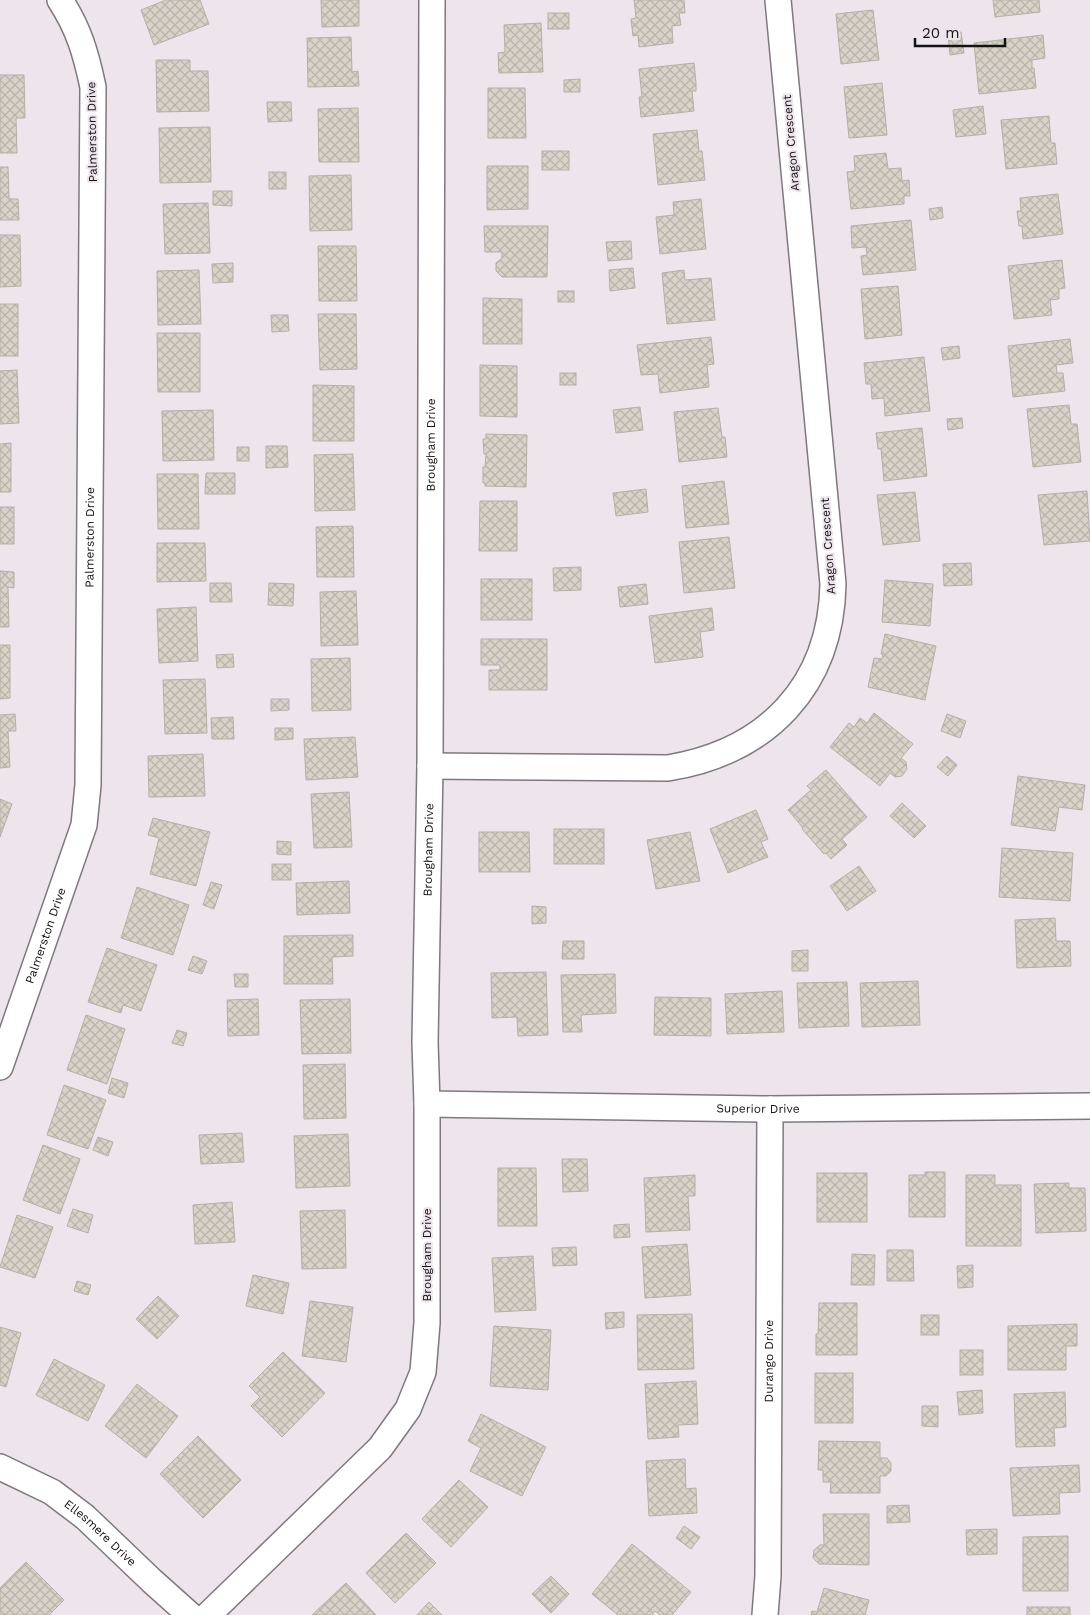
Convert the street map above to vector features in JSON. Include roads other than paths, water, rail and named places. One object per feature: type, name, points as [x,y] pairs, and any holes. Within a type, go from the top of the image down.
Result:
[{"type":"street","name":"Palmerston Drive","points":[[0,1067],[84,825],[88,786],[93,87],[84,48],[68,11],[60,0]]},
{"type":"street","name":"Brougham Drive","points":[[208,1615],[380,1448],[408,1409],[423,1372],[427,1323],[427,1104],[425,1042],[430,766],[432,0]]},
{"type":"street","name":"Aragon Crescent","points":[[430,766],[668,768],[703,761],[728,750],[763,730],[798,696],[815,667],[828,634],[833,602],[833,584],[778,0]]},
{"type":"street","name":"Superior Drive","points":[[427,1104],[770,1109],[1090,1106]]},
{"type":"street","name":"Durango Drive","points":[[765,1615],[768,1566],[770,1109]]},
{"type":"street","name":"Ellesmere Drive","points":[[0,1467],[52,1492],[85,1517],[190,1615]]}]
